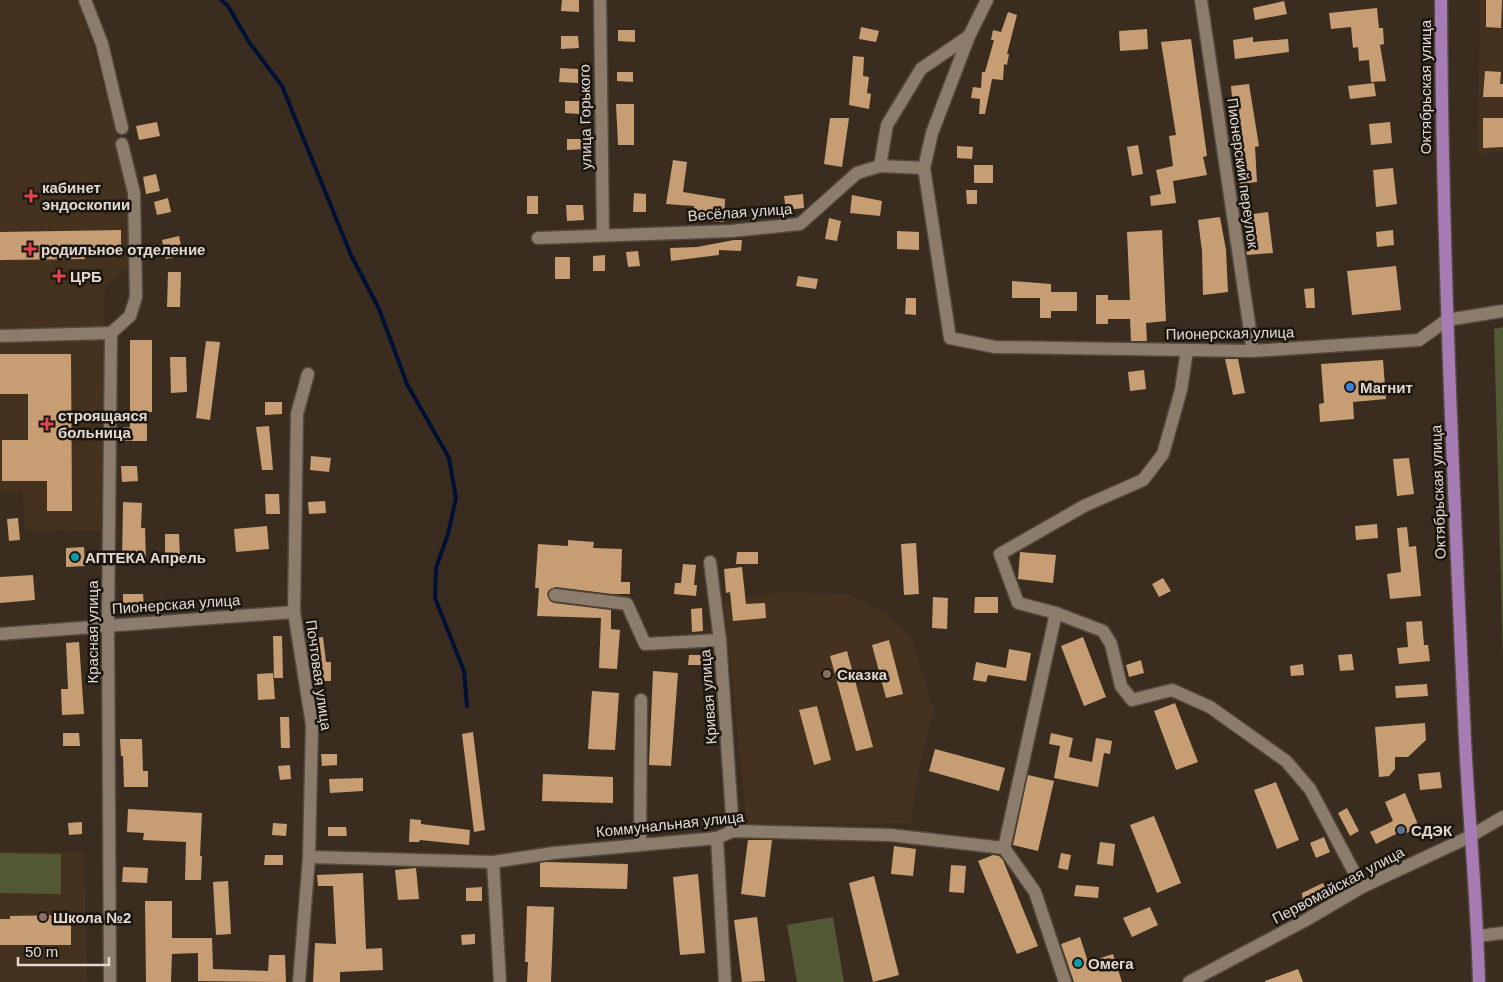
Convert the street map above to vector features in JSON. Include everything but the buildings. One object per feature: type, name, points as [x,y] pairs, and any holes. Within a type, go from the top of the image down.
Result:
[{"type":"main road","name":"Октябрьская улица","points":[[1440,0],[1442,189],[1447,320],[1469,837],[1478,936],[1479,982]]},
{"type":"street","points":[[85,0],[102,44],[122,128]]},
{"type":"street","name":"улица Горького","points":[[600,0],[603,234]]},
{"type":"street","points":[[924,168],[932,133],[969,36],[987,0]]},
{"type":"street","name":"Пионерский переулок","points":[[1201,0],[1253,351]]},
{"type":"street","points":[[880,166],[887,125],[921,70],[969,36]]},
{"type":"street","points":[[0,336],[111,333],[130,316],[136,298],[134,193],[122,144]]},
{"type":"street","name":"Весёлая улица","points":[[538,238],[603,234],[731,231],[800,224],[857,173],[880,166],[924,168]]},
{"type":"street","name":"Пионерская улица","points":[[924,168],[950,338],[995,347],[1253,351],[1419,340],[1447,320],[1503,311]]},
{"type":"street","name":"Красная улица","points":[[110,982],[108,625],[111,333]]},
{"type":"street","points":[[1187,350],[1181,390],[1163,454],[1143,480],[1084,506],[1000,554],[1018,603],[1056,613],[1103,631],[1111,644],[1121,686],[1132,700],[1172,690],[1216,711],[1286,761],[1310,789],[1362,887]]},
{"type":"street","name":"Почтовая улица","points":[[299,982],[309,857],[312,725],[294,612],[297,414],[308,374]]},
{"type":"street","name":"Кривая улица","points":[[710,562],[720,640],[733,831]]},
{"type":"street","points":[[555,594],[627,604],[645,644],[720,640]]},
{"type":"street","name":"Пионерская улица","points":[[0,634],[294,612]]},
{"type":"street","points":[[1056,613],[1004,848],[1035,892],[1065,982]]},
{"type":"street","points":[[640,845],[641,700]]},
{"type":"street","name":"Первомайская улица","points":[[1189,982],[1306,920],[1362,887],[1469,837],[1503,817]]},
{"type":"street","name":"Коммунальная улица","points":[[309,857],[493,862],[553,853],[718,838],[733,831],[890,835],[1004,848]]},
{"type":"street","points":[[718,838],[725,982]]},
{"type":"street","points":[[493,862],[500,982]]},
{"type":"street","points":[[1478,936],[1503,933]]},
{"type":"shaded area","name":"ЦРБ","points":[[0,0],[79,0],[116,133],[130,211],[130,265],[105,286],[101,531],[25,530],[22,491],[0,491]]},
{"type":"shaded area","points":[[1480,0],[1503,0],[1503,152],[1477,155]]},
{"type":"shaded area","name":"Сказка","points":[[782,592],[851,595],[884,613],[911,636],[934,711],[918,770],[911,823],[747,824],[724,602]]},
{"type":"shaded area","name":"Школа №2","points":[[0,851],[84,852],[87,982],[0,982]]},
{"type":"green space","points":[[1503,327],[1503,657],[1494,329]]},
{"type":"green space","points":[[0,853],[61,854],[61,894],[0,893]]},
{"type":"green space","points":[[833,917],[844,982],[797,982],[787,925]]},
{"type":"waterway","points":[[221,0],[228,6],[249,42],[282,86],[351,255],[379,309],[407,384],[449,458],[456,498],[448,534],[436,568],[435,598],[464,671],[467,706]]},
{"type":"place","name":"кабинет эндоскопии","points":[[31,196]]},
{"type":"place","name":"родильное отделение","points":[[30,249]]},
{"type":"place","name":"ЦРБ","points":[[59,276]]},
{"type":"place","name":"Магнит","points":[[1350,387]]},
{"type":"place","name":"строящаяся больница","points":[[47,424]]},
{"type":"place","name":"АПТЕКА Апрель","points":[[75,557]]},
{"type":"place","name":"Сказка","points":[[827,674]]},
{"type":"place","name":"СДЭК","points":[[1401,830]]},
{"type":"place","name":"Школа №2","points":[[43,917]]},
{"type":"place","name":"Омега","points":[[1078,963]]}]
